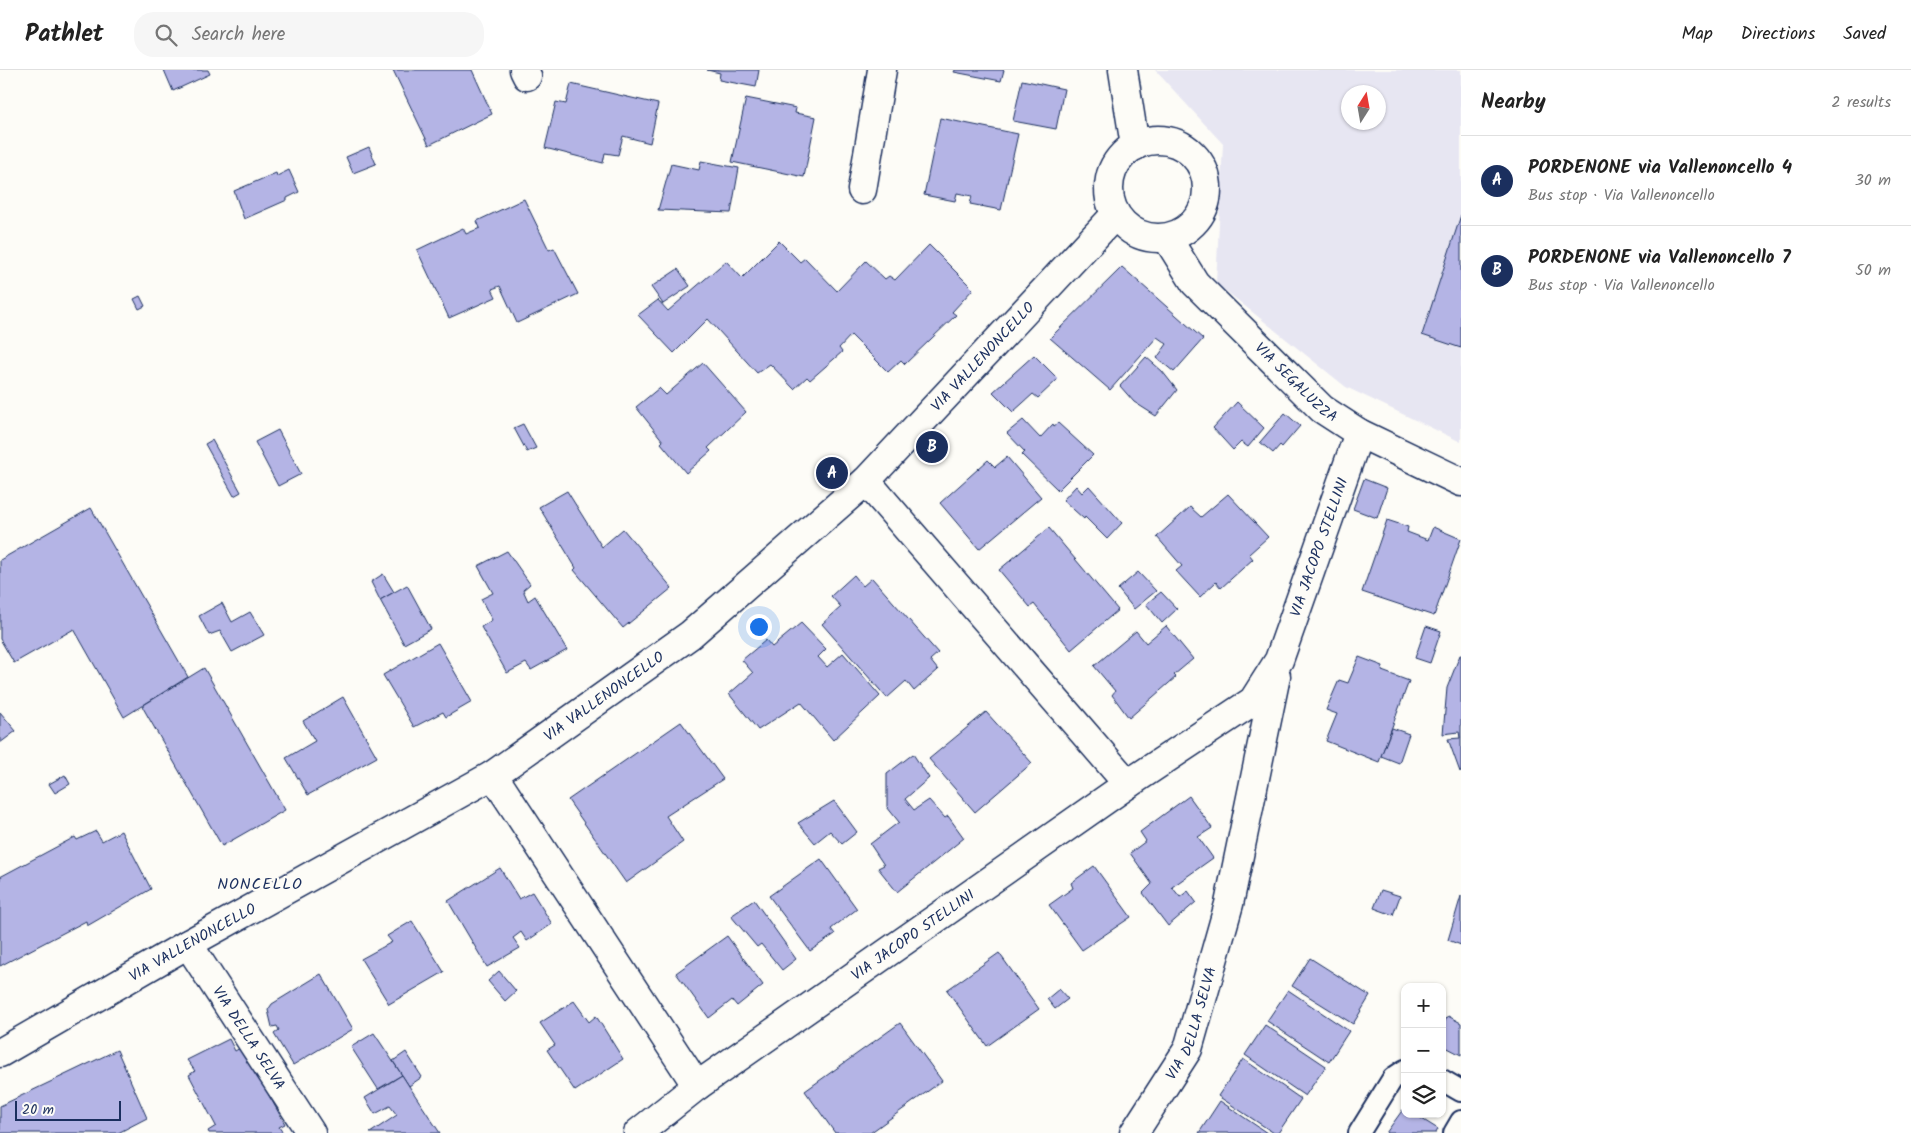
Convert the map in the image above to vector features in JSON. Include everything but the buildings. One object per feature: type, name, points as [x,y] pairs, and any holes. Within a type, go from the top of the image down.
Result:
[{"type":"street","points":[[862,190],[882,70]]},
{"type":"street","points":[[1123,70],[1135,146]]},
{"type":"street","points":[[1151,141],[1168,141],[1183,147],[1196,158],[1205,173],[1207,190],[1204,207],[1196,221],[1183,232],[1167,238],[1152,239],[1125,227],[1115,215],[1110,200],[1108,184],[1113,169],[1122,155],[1135,146],[1151,141]]},
{"type":"street","name":"VIA VALLENONCELLO","points":[[0,1053],[188,944],[493,775],[690,635],[866,481],[1115,215]]},
{"type":"street","name":"VIA SEGALUZZA","points":[[1167,238],[1194,283],[1322,409],[1359,433],[1461,482]]},
{"type":"street","name":"VIA JACOPO STELLINI","points":[[1229,904],[1279,660],[1359,433]]},
{"type":"street","points":[[866,481],[1128,784]]},
{"type":"street","name":"VIA JACOPO STELLINI","points":[[638,1133],[697,1086],[1128,784],[1253,701],[1279,660]]},
{"type":"street","points":[[493,775],[697,1086]]},
{"type":"street","name":"VIA DELLA SELVA","points":[[1134,1133],[1188,1049],[1229,904]]},
{"type":"street","name":"VIA DELLA SELVA","points":[[188,944],[311,1133]]},
{"type":"lane","points":[[1358,1133],[1393,1078],[1401,1073]]},
{"type":"lane","points":[[1446,1082],[1461,1091]]},
{"type":"lane","points":[[1454,1133],[1461,1122]]},
{"type":"shaded area","points":[[1155,70],[1461,70],[1461,442],[1346,387],[1216,283],[1223,144]]},
{"type":"place","name":"PORDENONE via Vallenoncello 7","points":[[932,447]]},
{"type":"place","name":"PORDENONE via Vallenoncello 4","points":[[832,473]]},
{"type":"district","name":"NONCELLO","points":[[260,883]]}]
